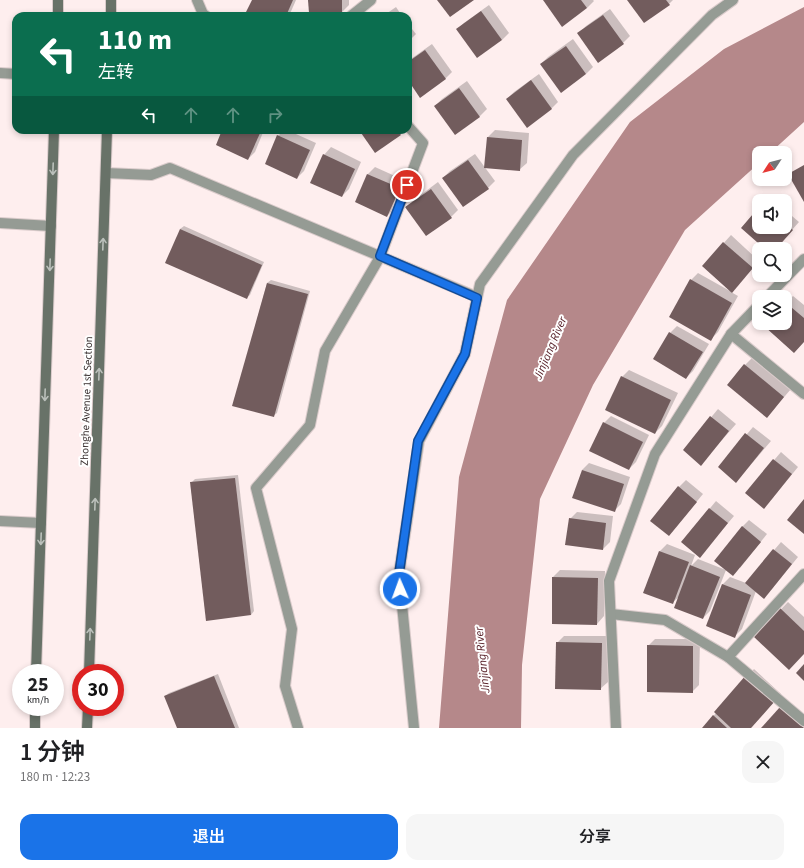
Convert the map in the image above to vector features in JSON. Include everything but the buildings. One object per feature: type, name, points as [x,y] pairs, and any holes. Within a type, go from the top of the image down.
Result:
[{"type":"main road","points":[[58,0],[58,12]]},
{"type":"main road","points":[[111,0],[111,12]]},
{"type":"main road","points":[[36,664],[54,134]]},
{"type":"main road","name":"Zhonghe Avenue 1st Section","points":[[89,664],[107,134]]},
{"type":"main road","points":[[35,716],[35,728]]},
{"type":"main road","points":[[87,728],[88,716]]},
{"type":"street","points":[[197,0],[202,12]]},
{"type":"street","points":[[356,12],[371,0]]},
{"type":"street","points":[[414,728],[399,574],[418,441],[465,354],[480,284],[573,155],[712,15],[733,0]]},
{"type":"street","points":[[0,73],[12,74]]},
{"type":"street","points":[[298,728],[285,686],[292,629],[256,488],[310,425],[325,351],[380,256],[423,143],[412,131]]},
{"type":"street","points":[[106,173],[151,175],[170,168],[477,298]]},
{"type":"street","points":[[0,223],[51,226]]},
{"type":"street","points":[[774,290],[804,259]]},
{"type":"street","points":[[616,728],[609,581],[655,454],[731,334],[752,312]]},
{"type":"street","points":[[731,334],[804,394]]},
{"type":"street","points":[[0,521],[41,523]]},
{"type":"street","points":[[728,657],[804,574]]},
{"type":"street","points":[[611,614],[665,620],[728,657],[804,721]]},
{"type":"water","name":"Jinjiang River","points":[[804,7],[804,122],[778,146],[752,146],[752,169],[685,230],[593,385],[540,499],[522,665],[521,728],[439,728],[459,477],[507,300],[630,122],[724,49]]},
{"type":"route","points":[[400,589],[399,574],[418,441],[465,354],[477,298],[380,256],[407,185]]}]
